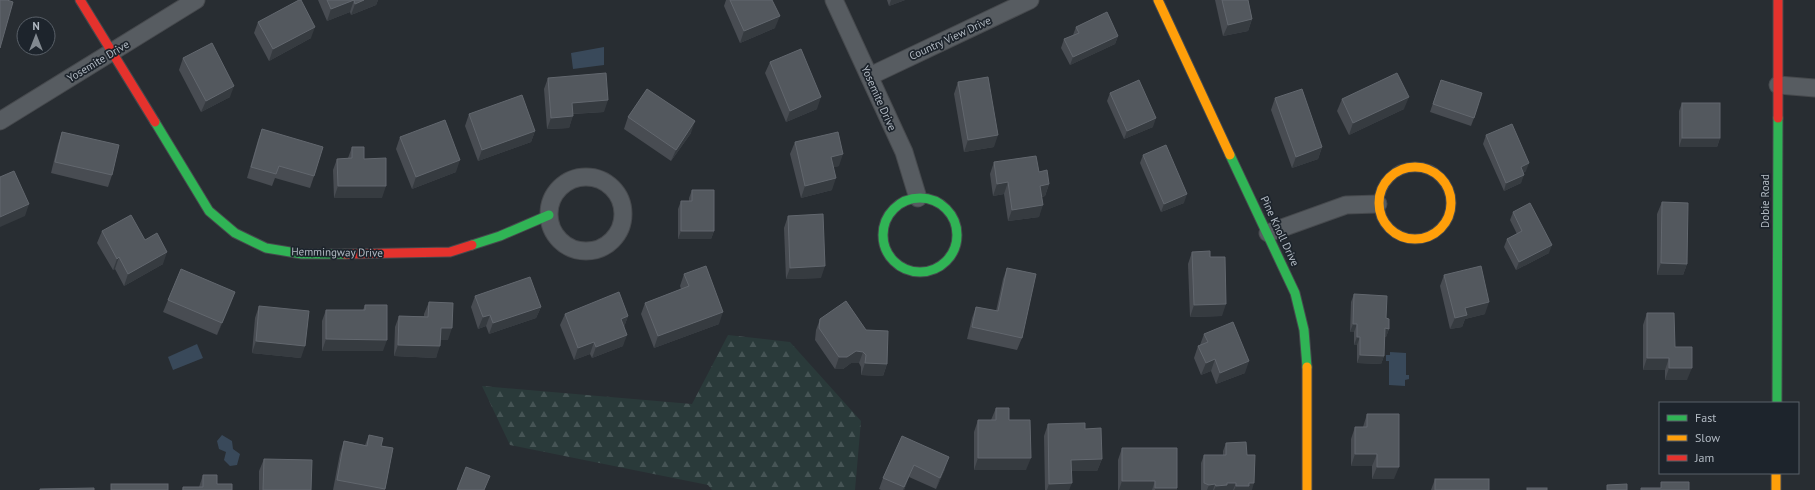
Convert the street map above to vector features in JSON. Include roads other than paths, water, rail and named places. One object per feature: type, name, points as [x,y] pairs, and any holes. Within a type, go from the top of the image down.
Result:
[{"type":"street","name":"Hemmingway Drive","points":[[80,0],[209,211],[235,233],[266,248],[302,254],[450,252],[500,236],[549,215]]},
{"type":"street","name":"Yosemite Drive","points":[[0,121],[196,0]]},
{"type":"street","name":"Yosemite Drive","points":[[834,0],[904,152],[918,198]]},
{"type":"street","name":"Country View Drive","points":[[870,76],[1030,0]]},
{"type":"street","name":"Pine Knoll Drive","points":[[1158,0],[1295,293],[1304,330],[1307,371],[1307,490]]},
{"type":"street","name":"Dobie Road","points":[[1776,402],[1778,0]]},
{"type":"street","points":[[1778,85],[1815,88]]},
{"type":"street","points":[[1413,166],[1425,167],[1435,172],[1444,180],[1449,190],[1451,201],[1450,214],[1444,225],[1434,234],[1422,238],[1410,239],[1398,235],[1387,227],[1381,216],[1378,204],[1379,193],[1384,182],[1392,174],[1402,168],[1413,166]]},
{"type":"street","points":[[589,176],[602,179],[612,186],[619,196],[623,208],[623,220],[618,234],[612,241],[602,248],[590,251],[578,250],[567,245],[558,238],[552,228],[549,215],[550,203],[556,191],[565,183],[577,178],[589,176]]},
{"type":"street","points":[[918,198],[928,199],[945,208],[956,223],[958,233],[955,247],[948,260],[941,266],[922,272],[913,271],[896,263],[885,247],[883,237],[887,218],[893,210],[909,200],[918,198]]},
{"type":"street","points":[[1268,233],[1346,205],[1378,204]]},
{"type":"street","points":[[1776,474],[1776,490]]},
{"type":"water","points":[[604,47],[604,65],[573,69],[571,53]]},
{"type":"water","points":[[197,344],[203,358],[173,370],[168,357]]},
{"type":"water","points":[[1390,352],[1406,353],[1406,375],[1409,375],[1409,379],[1405,380],[1405,386],[1389,385],[1389,361],[1386,361],[1386,355],[1390,355]]},
{"type":"water","points":[[222,435],[232,441],[233,449],[240,454],[237,465],[230,466],[224,460],[226,452],[219,449],[217,441]]}]
